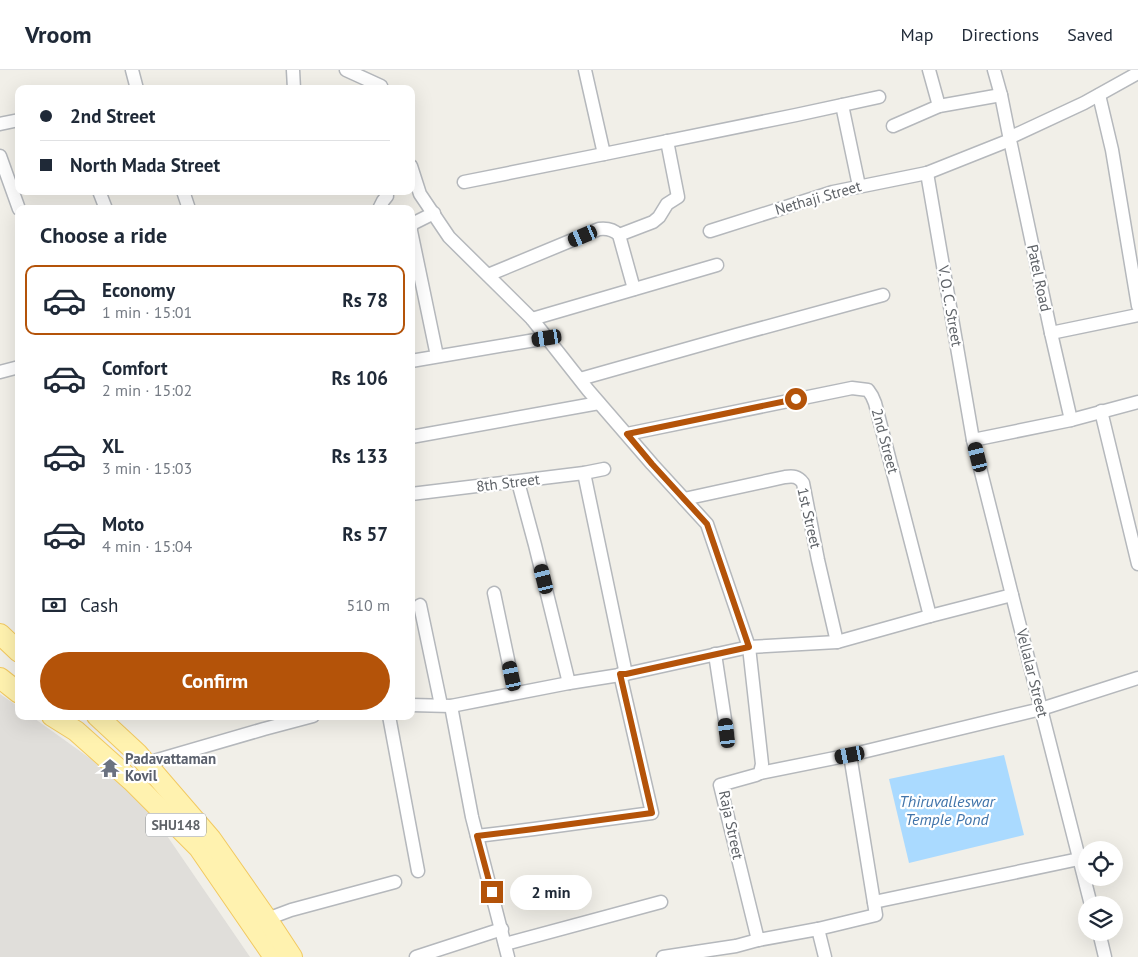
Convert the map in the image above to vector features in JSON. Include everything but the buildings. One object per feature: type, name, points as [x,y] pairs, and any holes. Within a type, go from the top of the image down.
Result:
[{"type":"main road","points":[[0,634],[15,648]]},
{"type":"main road","points":[[0,678],[15,690]]},
{"type":"main road","name":"SHU148","points":[[58,720],[76,731],[132,781],[199,848],[274,957]]},
{"type":"main road","name":"SHU148","points":[[101,720],[138,753],[211,839],[292,957]]},
{"type":"street","points":[[132,70],[136,85]]},
{"type":"street","points":[[294,70],[294,85]]},
{"type":"street","points":[[346,70],[377,85]]},
{"type":"street","points":[[585,70],[604,154]]},
{"type":"street","points":[[929,70],[939,106]]},
{"type":"street","name":"Patel Road","points":[[994,70],[1011,138],[1050,333],[1071,420]]},
{"type":"street","name":"Nethaji Street","points":[[710,231],[833,192],[927,172],[1011,138],[1099,95],[1138,73]]},
{"type":"street","points":[[893,126],[939,106],[1001,95]]},
{"type":"street","points":[[1099,95],[1112,150],[1138,306]]},
{"type":"street","points":[[464,182],[879,97]]},
{"type":"street","points":[[842,105],[859,186]]},
{"type":"street","points":[[0,124],[15,121]]},
{"type":"street","points":[[619,235],[653,222],[659,217],[667,204],[678,197],[667,141]]},
{"type":"street","points":[[0,156],[18,205]]},
{"type":"street","name":"V. O. C. Street","points":[[927,172],[974,440]]},
{"type":"street","points":[[415,178],[420,194],[449,237],[532,319],[652,464],[707,524],[749,647],[762,764],[760,773],[850,755],[1041,709],[1138,678]]},
{"type":"street","points":[[381,205],[387,196]]},
{"type":"street","points":[[415,222],[434,213]]},
{"type":"street","points":[[488,275],[599,229],[610,229],[619,235],[634,289]]},
{"type":"street","points":[[415,260],[438,356]]},
{"type":"street","points":[[532,319],[717,264]]},
{"type":"street","points":[[580,379],[883,295]]},
{"type":"street","points":[[1050,333],[1138,314]]},
{"type":"street","points":[[415,360],[547,338]]},
{"type":"street","points":[[0,372],[15,368]]},
{"type":"street","name":"2nd Street","points":[[627,434],[852,388],[868,390],[875,403],[930,616]]},
{"type":"street","points":[[974,440],[1071,420],[1138,402]]},
{"type":"street","points":[[415,436],[600,403]]},
{"type":"street","points":[[1101,411],[1137,556]]},
{"type":"street","name":"Vellalar Street","points":[[974,440],[1078,855]]},
{"type":"street","name":"8th Street","points":[[415,494],[518,482],[604,469]]},
{"type":"street","points":[[477,836],[652,813],[584,473]]},
{"type":"street","name":"1st Street","points":[[684,498],[785,477],[792,476],[800,479],[803,484],[837,642]]},
{"type":"street","points":[[518,482],[569,683]]},
{"type":"street","points":[[494,593],[515,693]]},
{"type":"street","points":[[415,705],[446,705],[623,674],[749,647],[837,642],[1012,595]]},
{"type":"street","points":[[420,605],[508,957]]},
{"type":"street","points":[[715,654],[727,733]]},
{"type":"street","points":[[147,763],[298,720]]},
{"type":"street","points":[[389,720],[418,871]]},
{"type":"street","points":[[663,957],[736,946],[876,915],[850,755]]},
{"type":"street","name":"Raja Street","points":[[758,940],[720,785],[760,773]]},
{"type":"street","points":[[874,902],[1078,859]]},
{"type":"street","points":[[267,919],[291,910],[395,882]]},
{"type":"street","points":[[505,944],[661,902]]},
{"type":"street","points":[[416,957],[502,929]]},
{"type":"street","points":[[818,929],[825,957]]},
{"type":"street","points":[[1101,941],[1105,957]]},
{"type":"shaded area","points":[[0,694],[15,704],[15,720],[37,720],[137,792],[250,957],[0,957]]},
{"type":"water","name":"Thiruvalleswar Temple Pond","points":[[1004,755],[1024,835],[909,863],[889,779]]},
{"type":"place","name":"Padavattaman Kovil","points":[[110,768]]},
{"type":"route","points":[[492,892],[477,836],[652,813],[620,674],[749,647],[707,524],[627,434],[796,399]]}]
